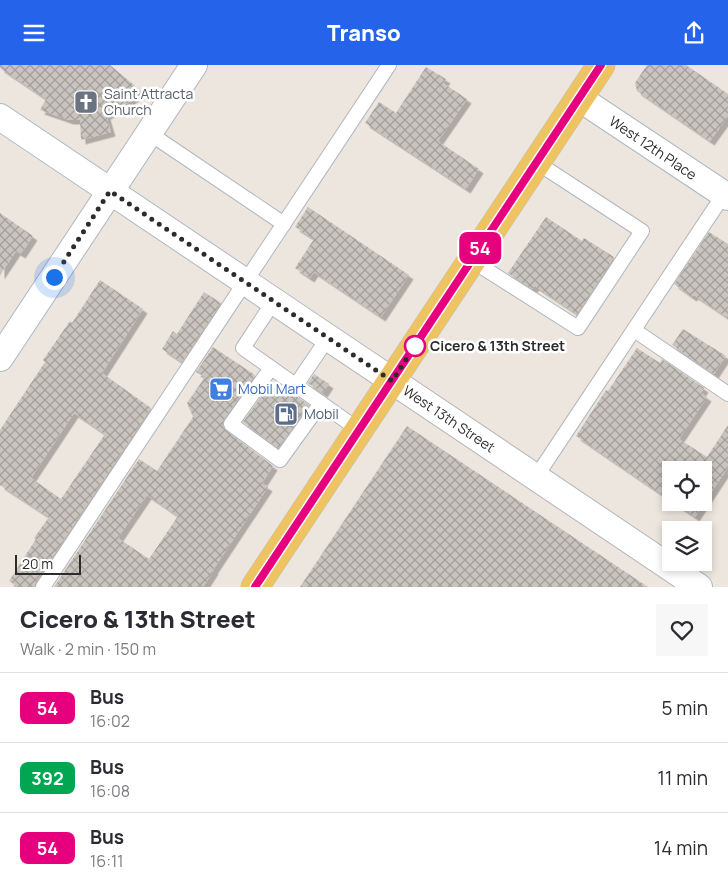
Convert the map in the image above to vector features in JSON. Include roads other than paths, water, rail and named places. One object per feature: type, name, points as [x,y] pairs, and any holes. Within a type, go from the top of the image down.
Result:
[{"type":"main road","points":[[255,587],[601,65]]},
{"type":"street","points":[[0,357],[194,65]]},
{"type":"street","name":"West 12th Place","points":[[579,98],[727,193]]},
{"type":"street","name":"West 13th Street","points":[[0,117],[698,587]]},
{"type":"lane","points":[[43,587],[389,65]]},
{"type":"lane","points":[[149,133],[284,224]]},
{"type":"lane","points":[[471,260],[578,329],[642,231],[536,163]]},
{"type":"lane","points":[[536,477],[727,193]]},
{"type":"lane","points":[[274,301],[243,348],[359,430]]},
{"type":"lane","points":[[634,330],[728,394]]},
{"type":"lane","points":[[296,385],[328,338]]},
{"type":"lane","points":[[271,368],[231,424],[280,460],[321,403]]},
{"type":"place","name":"Saint Attracta Church","points":[[86,102]]},
{"type":"place","name":"Cicero & 13th Street","points":[[415,346]]},
{"type":"place","name":"Mobil Mart","points":[[221,389]]},
{"type":"place","name":"Mobil","points":[[286,414]]}]
